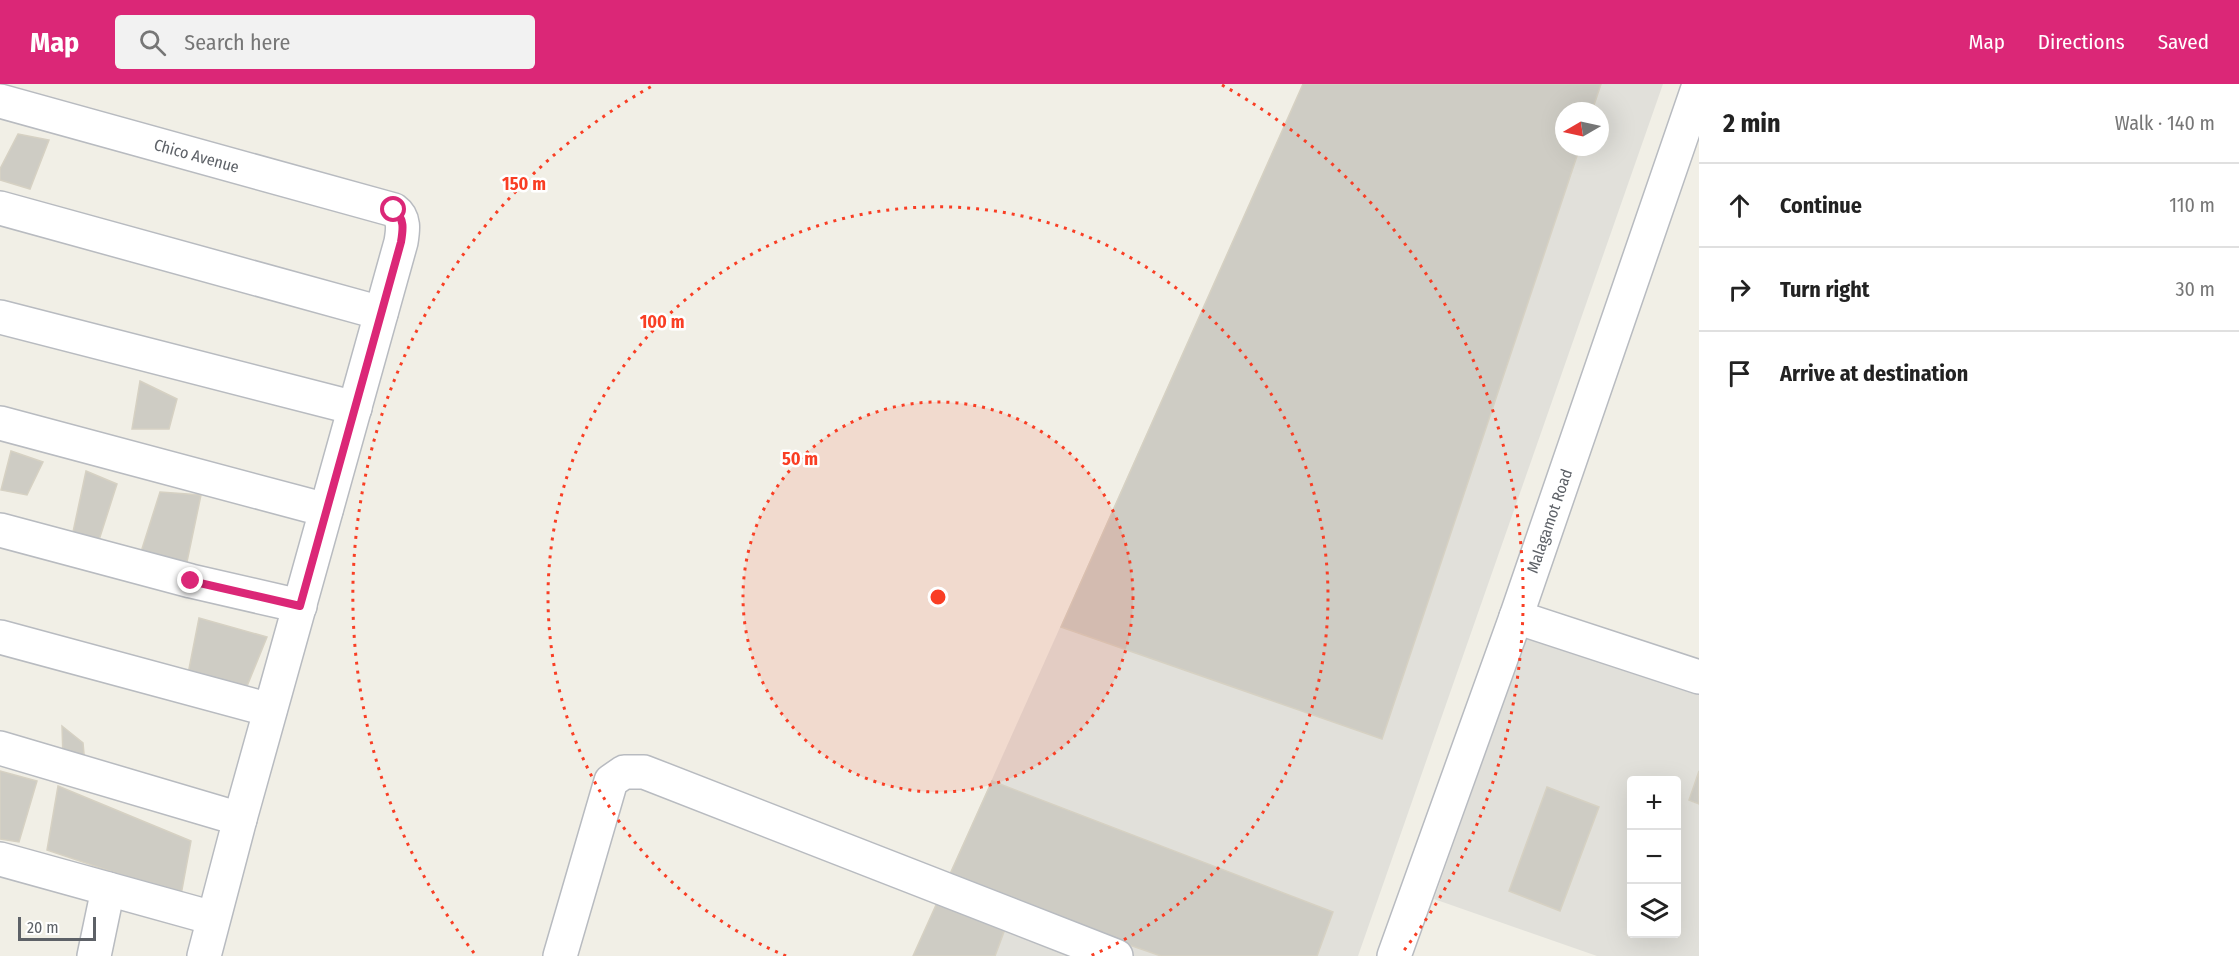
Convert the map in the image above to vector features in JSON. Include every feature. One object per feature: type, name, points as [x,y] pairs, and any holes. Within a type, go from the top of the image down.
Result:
[{"type":"street","name":"Malagamot Road","points":[[1394,956],[1516,617],[1699,85]]},
{"type":"street","name":"Chico Avenue","points":[[0,101],[394,210],[399,214],[403,229],[381,313]]},
{"type":"street","points":[[0,208],[381,313],[204,956]]},
{"type":"street","points":[[0,317],[355,408]]},
{"type":"street","points":[[0,423],[326,510]]},
{"type":"street","points":[[0,530],[191,581],[300,606]]},
{"type":"street","points":[[1516,617],[1699,677]]},
{"type":"street","points":[[0,637],[270,710]]},
{"type":"street","points":[[0,748],[240,819]]},
{"type":"street","points":[[560,956],[610,781],[624,772],[644,772],[1116,956]]},
{"type":"street","points":[[0,859],[213,918]]},
{"type":"street","points":[[94,956],[108,889]]},
{"type":"shaded area","points":[[1303,84],[1663,84],[1358,956],[913,956]]},
{"type":"shaded area","points":[[1530,628],[1699,685],[1699,956],[1597,956],[1434,899]]},
{"type":"building","points":[[1303,84],[1601,84],[1595,102],[1555,102],[1555,156],[1577,156],[1382,739],[1061,627]]},
{"type":"building","points":[[18,134],[49,140],[30,189],[0,180],[0,169]]},
{"type":"building","points":[[140,381],[177,399],[169,429],[132,429]]},
{"type":"building","points":[[11,451],[43,462],[27,495],[1,490]]},
{"type":"building","points":[[86,471],[117,484],[99,540],[73,532]]},
{"type":"building","points":[[160,492],[201,495],[184,576],[141,552]]},
{"type":"building","points":[[199,618],[267,637],[245,691],[188,674]]},
{"type":"building","points":[[62,726],[83,743],[85,765],[63,758]]},
{"type":"building","points":[[0,771],[37,781],[19,842],[0,839]]},
{"type":"building","points":[[1699,771],[1699,804],[1689,800]]},
{"type":"building","points":[[992,781],[1333,912],[1317,956],[1161,956],[1014,905],[995,956],[913,956]]},
{"type":"building","points":[[58,786],[191,841],[181,895],[47,850]]},
{"type":"building","points":[[1547,787],[1599,807],[1560,911],[1509,891]]},
{"type":"route","points":[[191,581],[300,606],[401,242],[402,220],[394,210]]}]
